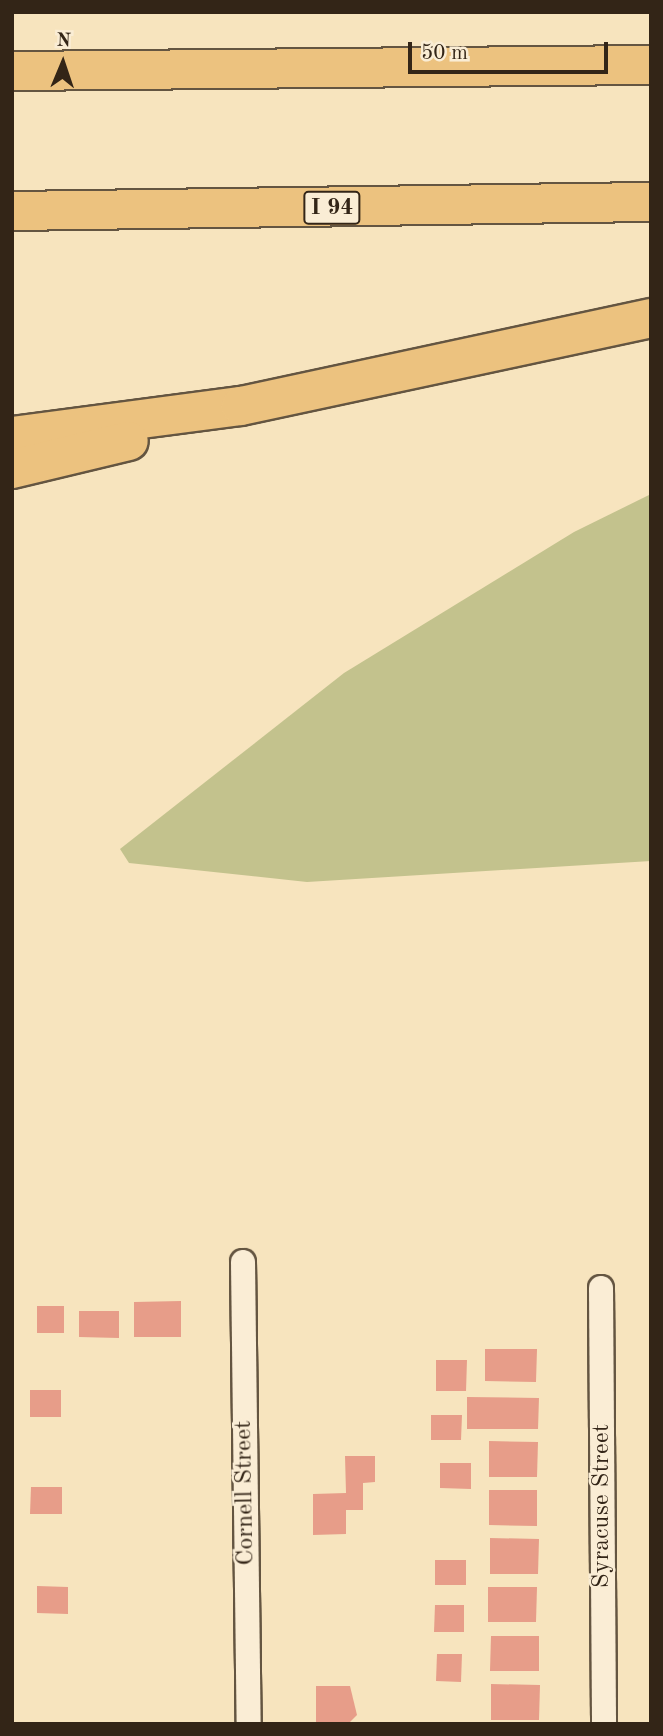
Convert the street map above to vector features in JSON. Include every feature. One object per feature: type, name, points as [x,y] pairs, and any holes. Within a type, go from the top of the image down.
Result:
[{"type":"highway","points":[[12,71],[651,65]]},
{"type":"highway","name":"I 94","points":[[12,211],[651,202]]},
{"type":"highway","points":[[12,436],[241,406],[651,318]]},
{"type":"highway","points":[[12,468],[103,450],[241,406]]},
{"type":"street","name":"Cornell Street","points":[[243,1262],[249,1724]]},
{"type":"street","name":"Syracuse Street","points":[[601,1288],[604,1724]]},
{"type":"shaded area","points":[[651,494],[651,861],[307,882],[129,863],[120,849],[344,673],[574,532]]},
{"type":"building","points":[[181,1301],[181,1337],[134,1337],[134,1302]]},
{"type":"building","points":[[37,1306],[64,1306],[64,1333],[37,1333]]},
{"type":"building","points":[[79,1311],[119,1311],[119,1338],[79,1337]]},
{"type":"building","points":[[485,1349],[537,1349],[536,1382],[485,1381]]},
{"type":"building","points":[[436,1360],[467,1360],[466,1391],[436,1391]]},
{"type":"building","points":[[30,1390],[61,1390],[61,1417],[30,1417]]},
{"type":"building","points":[[467,1397],[539,1398],[538,1429],[467,1429]]},
{"type":"building","points":[[431,1415],[462,1415],[461,1440],[431,1440]]},
{"type":"building","points":[[489,1441],[538,1442],[537,1477],[489,1477]]},
{"type":"building","points":[[345,1456],[375,1456],[375,1482],[363,1483],[363,1510],[346,1510],[346,1534],[313,1535],[313,1494],[346,1493]]},
{"type":"building","points":[[440,1463],[471,1463],[471,1489],[440,1488]]},
{"type":"building","points":[[31,1487],[62,1487],[62,1514],[30,1514]]},
{"type":"building","points":[[489,1490],[537,1490],[537,1526],[489,1525]]},
{"type":"building","points":[[490,1538],[539,1539],[538,1574],[490,1574]]},
{"type":"building","points":[[435,1560],[466,1560],[466,1585],[435,1585]]},
{"type":"building","points":[[37,1586],[68,1587],[68,1614],[37,1613]]},
{"type":"building","points":[[488,1587],[537,1587],[536,1622],[488,1622]]},
{"type":"building","points":[[435,1605],[464,1605],[464,1632],[434,1632]]},
{"type":"building","points":[[491,1636],[539,1636],[539,1671],[490,1671]]},
{"type":"building","points":[[437,1654],[462,1654],[461,1682],[436,1681]]},
{"type":"building","points":[[491,1684],[540,1685],[539,1720],[491,1720]]},
{"type":"building","points":[[316,1686],[350,1686],[357,1715],[350,1722],[316,1722]]}]
